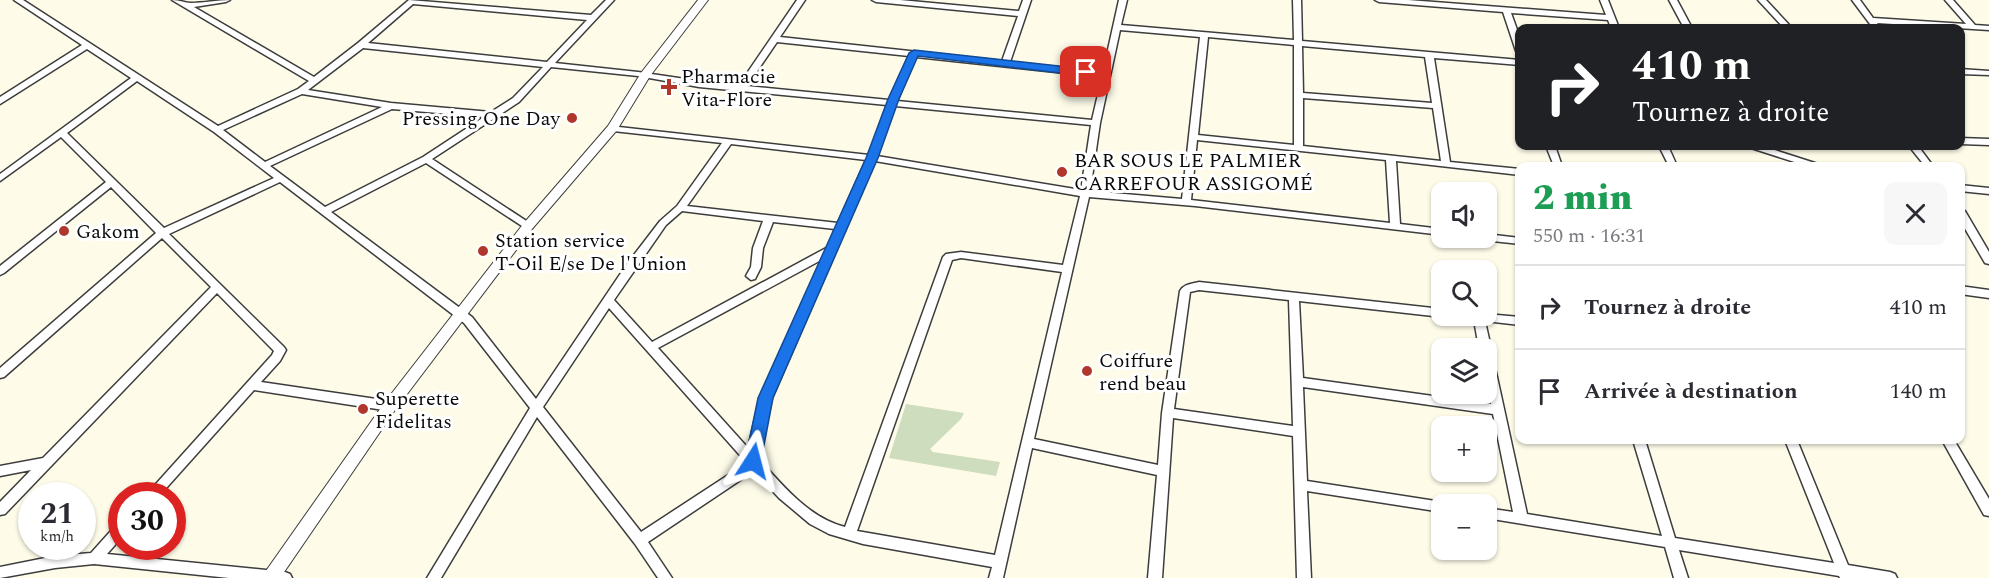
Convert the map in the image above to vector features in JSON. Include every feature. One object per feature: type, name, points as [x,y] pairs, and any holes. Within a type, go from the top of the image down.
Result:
[{"type":"street","points":[[18,0],[217,130],[461,314],[537,407],[640,540],[665,578]]},
{"type":"street","points":[[176,0],[314,80]]},
{"type":"street","points":[[187,6],[226,0]]},
{"type":"street","points":[[325,211],[426,159],[516,100],[610,0]]},
{"type":"street","points":[[96,558],[276,577],[390,406],[528,226],[614,128],[645,75],[703,0]]},
{"type":"street","points":[[741,88],[801,0]]},
{"type":"street","points":[[876,0],[1023,14]]},
{"type":"street","points":[[1006,63],[1028,0]]},
{"type":"street","points":[[996,578],[1085,194],[1096,123],[1123,0]]},
{"type":"street","points":[[1297,0],[1299,149]]},
{"type":"street","points":[[1379,0],[1423,2],[1507,12],[1611,18]]},
{"type":"street","points":[[1604,0],[1613,24]]},
{"type":"street","points":[[1672,0],[1686,24]]},
{"type":"street","points":[[1762,0],[1784,24]]},
{"type":"street","points":[[1856,0],[1874,24]]},
{"type":"street","points":[[1949,0],[1972,26]]},
{"type":"street","points":[[217,130],[301,91],[414,1],[594,18]]},
{"type":"street","points":[[1507,12],[1515,36]]},
{"type":"street","points":[[1870,20],[1938,24]]},
{"type":"street","points":[[1965,26],[1989,28]]},
{"type":"street","points":[[1117,27],[1515,63]]},
{"type":"street","points":[[1186,202],[1204,34]]},
{"type":"street","points":[[774,39],[1107,75]]},
{"type":"street","points":[[361,45],[645,75],[678,82],[1096,123]]},
{"type":"street","points":[[0,101],[86,46]]},
{"type":"street","points":[[640,540],[746,471],[753,461],[765,398],[872,158],[914,53]]},
{"type":"street","points":[[1429,55],[1446,165]]},
{"type":"street","points":[[1965,71],[1989,73]]},
{"type":"street","points":[[0,178],[136,78]]},
{"type":"street","points":[[301,91],[391,106],[492,115]]},
{"type":"street","points":[[1298,95],[1436,106]]},
{"type":"street","points":[[264,165],[391,106]]},
{"type":"street","points":[[614,128],[872,158],[1085,194],[1186,202],[1431,231]]},
{"type":"street","points":[[62,133],[280,350],[276,358],[164,482]]},
{"type":"street","points":[[1194,137],[1515,172]]},
{"type":"street","points":[[1965,141],[1989,142]]},
{"type":"street","points":[[434,578],[537,407],[608,300],[663,223],[680,208],[728,142]]},
{"type":"street","points":[[1766,150],[1803,162]]},
{"type":"street","points":[[1781,155],[1785,162]]},
{"type":"street","points":[[426,159],[528,226]]},
{"type":"street","points":[[1391,159],[1395,227]]},
{"type":"street","points":[[0,374],[162,233],[280,179]]},
{"type":"street","points":[[0,271],[110,183]]},
{"type":"street","points":[[1965,189],[1989,191]]},
{"type":"street","points":[[680,208],[842,227]]},
{"type":"street","points":[[751,276],[756,267],[758,248],[769,219]]},
{"type":"street","points":[[1965,220],[1989,261]]},
{"type":"street","points":[[1497,239],[1515,240]]},
{"type":"street","points":[[651,347],[832,249]]},
{"type":"street","points":[[849,534],[947,259],[950,256],[961,255],[1066,269]]},
{"type":"street","points":[[1155,578],[1168,413],[1185,291],[1188,288],[1199,286],[1431,312]]},
{"type":"street","points":[[0,510],[216,288]]},
{"type":"street","points":[[1965,292],[1989,294]]},
{"type":"street","points":[[1294,296],[1299,382],[1304,578]]},
{"type":"street","points":[[608,300],[783,494],[815,520],[834,530],[849,534],[999,562]]},
{"type":"street","points":[[1497,319],[1515,321]]},
{"type":"street","points":[[1299,382],[1498,410]]},
{"type":"street","points":[[252,385],[390,406]]},
{"type":"street","points":[[1497,404],[1521,518]]},
{"type":"street","points":[[1168,413],[1299,432]]},
{"type":"street","points":[[1028,442],[1163,471]]},
{"type":"street","points":[[1640,444],[1681,578]]},
{"type":"street","points":[[1793,444],[1844,574]]},
{"type":"street","points":[[1950,444],[1989,511]]},
{"type":"street","points":[[0,471],[46,462]]},
{"type":"street","points":[[1300,485],[1431,505]]},
{"type":"street","points":[[1497,515],[1844,574],[1890,578]]},
{"type":"street","points":[[96,556],[108,543]]},
{"type":"street","points":[[0,573],[75,560]]},
{"type":"green space","points":[[906,404],[964,413],[961,419],[930,449],[933,452],[1000,462],[996,476],[889,458]]},
{"type":"place","name":"Pharmacie Vita-Flore","points":[[669,87]]},
{"type":"place","name":"Pressing One Day","points":[[572,118]]},
{"type":"place","name":"BAR SOUS LE PALMIER CARREFOUR ASSIGOMÉ","points":[[1062,172]]},
{"type":"place","name":"Gakom","points":[[64,231]]},
{"type":"place","name":"Station service T-Oil E/se De l'Union","points":[[483,251]]},
{"type":"place","name":"Coiffure rend beau","points":[[1087,371]]},
{"type":"place","name":"Superette Fidelitas","points":[[363,409]]},
{"type":"route","points":[[753,461],[765,398],[872,158],[914,53],[1086,72]]}]
